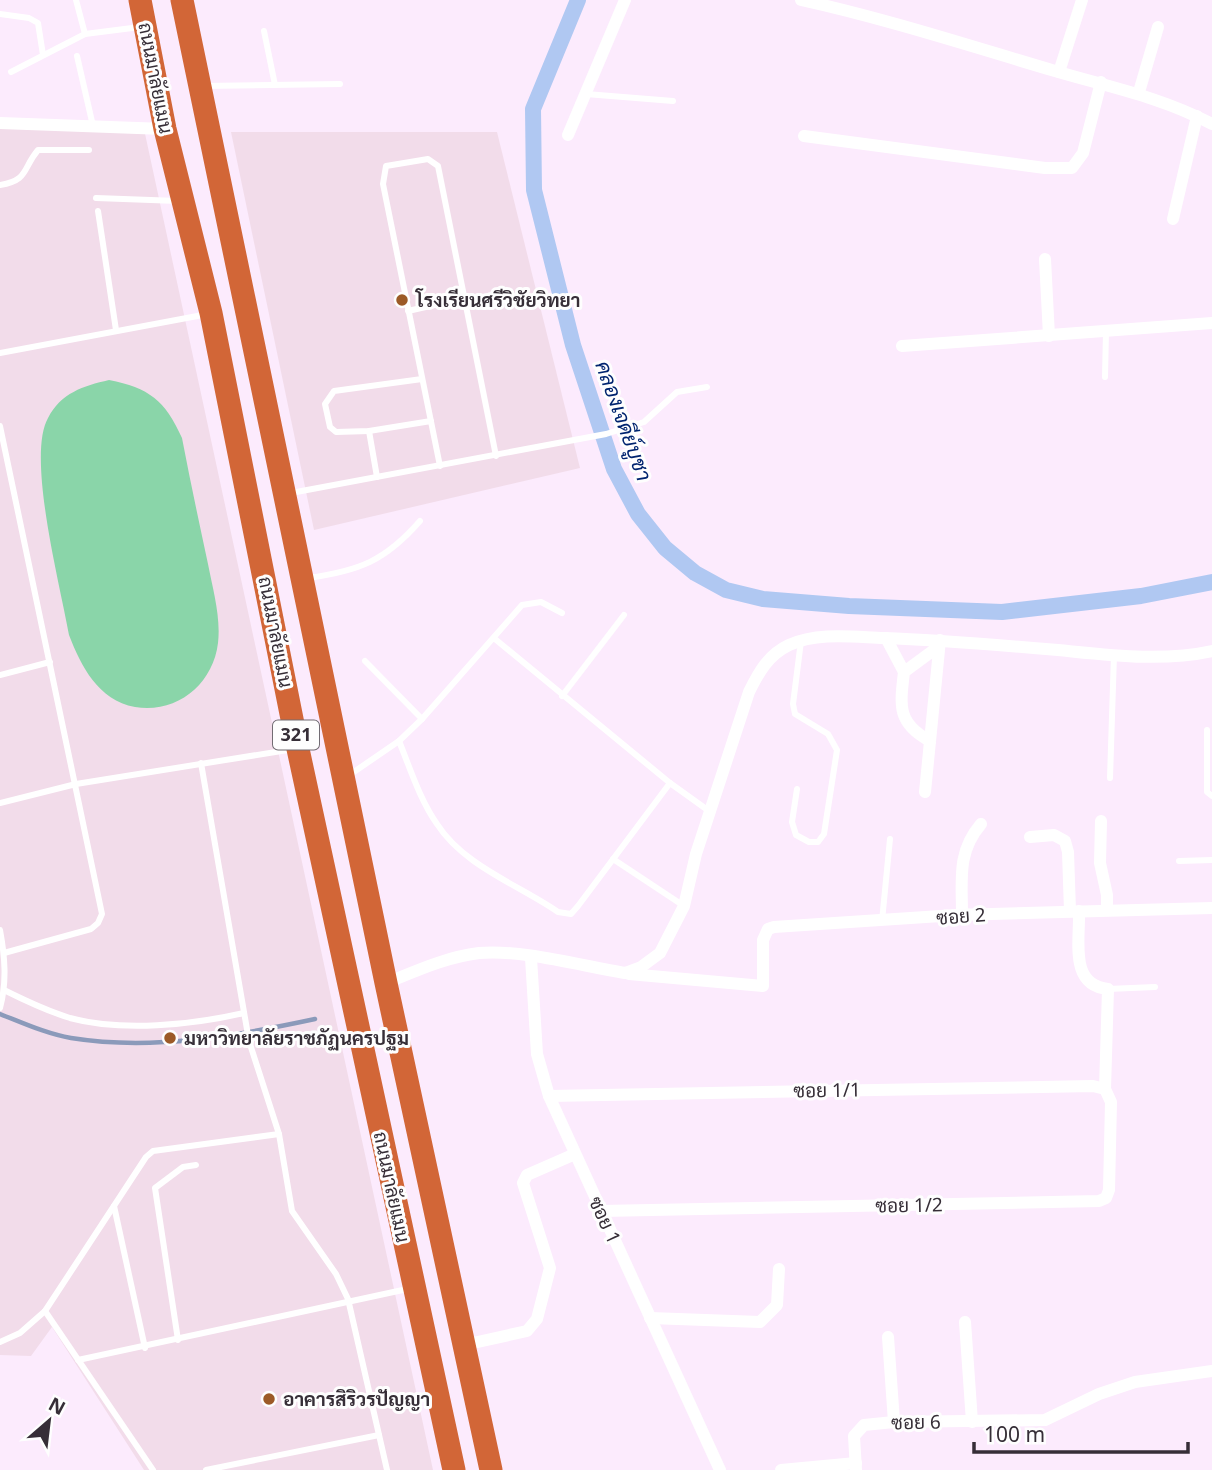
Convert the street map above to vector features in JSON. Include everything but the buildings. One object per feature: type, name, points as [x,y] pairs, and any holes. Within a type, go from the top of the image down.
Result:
[{"type":"highway","name":"ถนนมาลัยแมน","points":[[140,0],[165,129],[211,313],[298,748],[454,1470]]},
{"type":"highway","name":"ถนนมาลัยแมน","points":[[182,0],[386,983],[491,1470]]},
{"type":"street","points":[[568,135],[625,0]]},
{"type":"street","points":[[801,0],[827,3],[1059,72],[1139,92],[1212,124]]},
{"type":"street","points":[[1059,72],[1082,0]]},
{"type":"street","points":[[1139,92],[1158,27]]},
{"type":"street","points":[[804,136],[1045,168],[1072,168],[1083,153],[1101,82]]},
{"type":"street","points":[[1173,219],[1197,116]]},
{"type":"street","points":[[0,123],[165,129]]},
{"type":"street","points":[[1045,259],[1049,336]]},
{"type":"street","points":[[902,346],[1212,323]]},
{"type":"street","points":[[386,983],[434,963],[478,954],[506,953],[625,973],[641,967],[660,953],[684,906],[696,854],[712,813],[749,692],[759,670],[772,655],[801,642],[824,637],[886,638],[1114,655],[1167,656],[1212,651]]},
{"type":"street","points":[[886,638],[904,671],[901,697],[904,719],[913,732],[930,741]]},
{"type":"street","points":[[904,671],[939,644]]},
{"type":"street","points":[[925,792],[939,644]]},
{"type":"street","points":[[1101,821],[1100,863],[1107,895],[1107,910]]},
{"type":"street","points":[[962,915],[964,856],[968,839],[981,824]]},
{"type":"street","points":[[1030,837],[1054,835],[1065,841],[1081,975],[1090,985],[1108,989]]},
{"type":"street","name":"ซอย 2","points":[[625,973],[763,986],[763,940],[768,929],[962,915],[1212,908]]},
{"type":"street","name":"ซอย 1","points":[[531,958],[537,1054],[549,1096],[720,1470]]},
{"type":"street","name":"ซอย 1/2","points":[[601,1211],[1099,1201],[1106,1198],[1109,1191],[1111,1102],[1105,1089],[1108,989]]},
{"type":"street","name":"ซอย 1/1","points":[[549,1096],[1052,1086],[1093,1086],[1105,1089]]},
{"type":"street","points":[[464,1345],[527,1331],[537,1319],[550,1268],[523,1183],[527,1175],[575,1154]]},
{"type":"street","points":[[650,1318],[760,1322],[777,1304],[779,1269]]},
{"type":"street","points":[[965,1322],[972,1422]]},
{"type":"street","points":[[888,1337],[894,1422]]},
{"type":"street","name":"ซอย 6","points":[[781,1470],[856,1466],[854,1436],[858,1428],[894,1422],[1045,1420],[1099,1394],[1135,1382],[1212,1371]]},
{"type":"lane","points":[[76,0],[85,34]]},
{"type":"lane","points":[[0,14],[29,18],[38,23],[43,55]]},
{"type":"lane","points":[[11,72],[85,34],[145,26]]},
{"type":"lane","points":[[264,32],[275,85]]},
{"type":"lane","points":[[77,56],[93,126]]},
{"type":"lane","points":[[201,86],[340,84]]},
{"type":"lane","points":[[586,94],[673,101]]},
{"type":"lane","points":[[0,184],[16,182],[24,175],[38,150],[89,150]]},
{"type":"lane","points":[[440,466],[383,184],[386,166],[393,163],[428,159],[438,166],[496,456]]},
{"type":"lane","points":[[96,198],[183,201]]},
{"type":"lane","points":[[98,211],[116,330]]},
{"type":"lane","points":[[408,311],[465,298]]},
{"type":"lane","points":[[0,354],[211,313]]},
{"type":"lane","points":[[1105,377],[1106,331]]},
{"type":"lane","points":[[422,379],[334,391],[325,404],[333,431],[369,430],[431,421]]},
{"type":"lane","points":[[285,494],[606,435],[643,422],[677,393],[707,387]]},
{"type":"lane","points":[[0,426],[102,914],[99,923],[91,929],[4,953]]},
{"type":"lane","points":[[369,430],[377,477]]},
{"type":"lane","points":[[303,579],[351,572],[387,554],[420,522]]},
{"type":"lane","points":[[344,780],[399,741],[422,719],[522,606],[532,601],[551,605],[562,614]]},
{"type":"lane","points":[[562,696],[624,615]]},
{"type":"lane","points":[[495,639],[670,783],[712,813]]},
{"type":"lane","points":[[797,789],[792,822],[796,835],[809,842],[818,842],[824,834],[837,750],[828,734],[795,714],[793,704],[801,642]]},
{"type":"lane","points":[[1110,778],[1114,655]]},
{"type":"lane","points":[[365,661],[422,719]]},
{"type":"lane","points":[[0,675],[50,662]]},
{"type":"lane","points":[[1207,730],[1207,792],[1212,796]]},
{"type":"lane","points":[[399,741],[436,824],[449,839],[483,866],[558,912],[571,914],[670,783]]},
{"type":"lane","points":[[0,803],[76,784],[298,748]]},
{"type":"lane","points":[[201,763],[248,1041],[279,1134],[292,1211],[336,1274],[348,1299],[387,1470]]},
{"type":"lane","points":[[882,921],[890,839]]},
{"type":"lane","points":[[613,859],[684,906]]},
{"type":"lane","points":[[1179,861],[1212,860]]},
{"type":"lane","points":[[0,930],[4,953],[4,994],[0,1008]]},
{"type":"lane","points":[[1108,989],[1155,987]]},
{"type":"lane","points":[[4,994],[74,1019],[105,1023],[173,1024],[244,1016]]},
{"type":"lane","points":[[0,1342],[20,1333],[45,1311],[153,1151],[279,1134]]},
{"type":"lane","points":[[178,1340],[155,1188],[183,1167],[196,1165]]},
{"type":"lane","points":[[114,1206],[145,1348]]},
{"type":"lane","points":[[78,1360],[145,1348],[348,1299],[413,1288]]},
{"type":"lane","points":[[45,1311],[153,1470]]},
{"type":"lane","points":[[206,1470],[379,1435]]},
{"type":"shaded area","name":"มหาวิทยาลัยราชภัฏนครปฐม","points":[[0,125],[144,129],[433,1470],[144,1470],[52,1327],[31,1356],[0,1355]]},
{"type":"shaded area","name":"โรงเรียนศรีวิชัยวิทยา","points":[[231,132],[497,132],[580,468],[314,530]]},
{"type":"green space","points":[[109,380],[135,387],[154,398],[176,425],[182,438],[216,604],[218,643],[209,672],[190,693],[165,706],[135,707],[122,703],[101,689],[85,670],[69,635],[47,524],[41,462],[42,437],[48,418],[59,402],[74,392]]},
{"type":"waterway","name":"คลองเจดีย์บูชา","points":[[578,0],[533,109],[534,190],[573,345],[614,469],[638,514],[665,548],[695,573],[726,590],[763,599],[849,606],[1002,612],[1141,596],[1212,582]]},
{"type":"waterway","points":[[0,1014],[71,1038],[132,1043],[194,1040],[315,1019]]},
{"type":"place","name":"โรงเรียนศรีวิชัยวิทยา","points":[[402,300]]},
{"type":"place","name":"มหาวิทยาลัยราชภัฏนครปฐม","points":[[170,1038]]},
{"type":"place","name":"อาคารสิริวรปัญญา","points":[[269,1399]]}]
